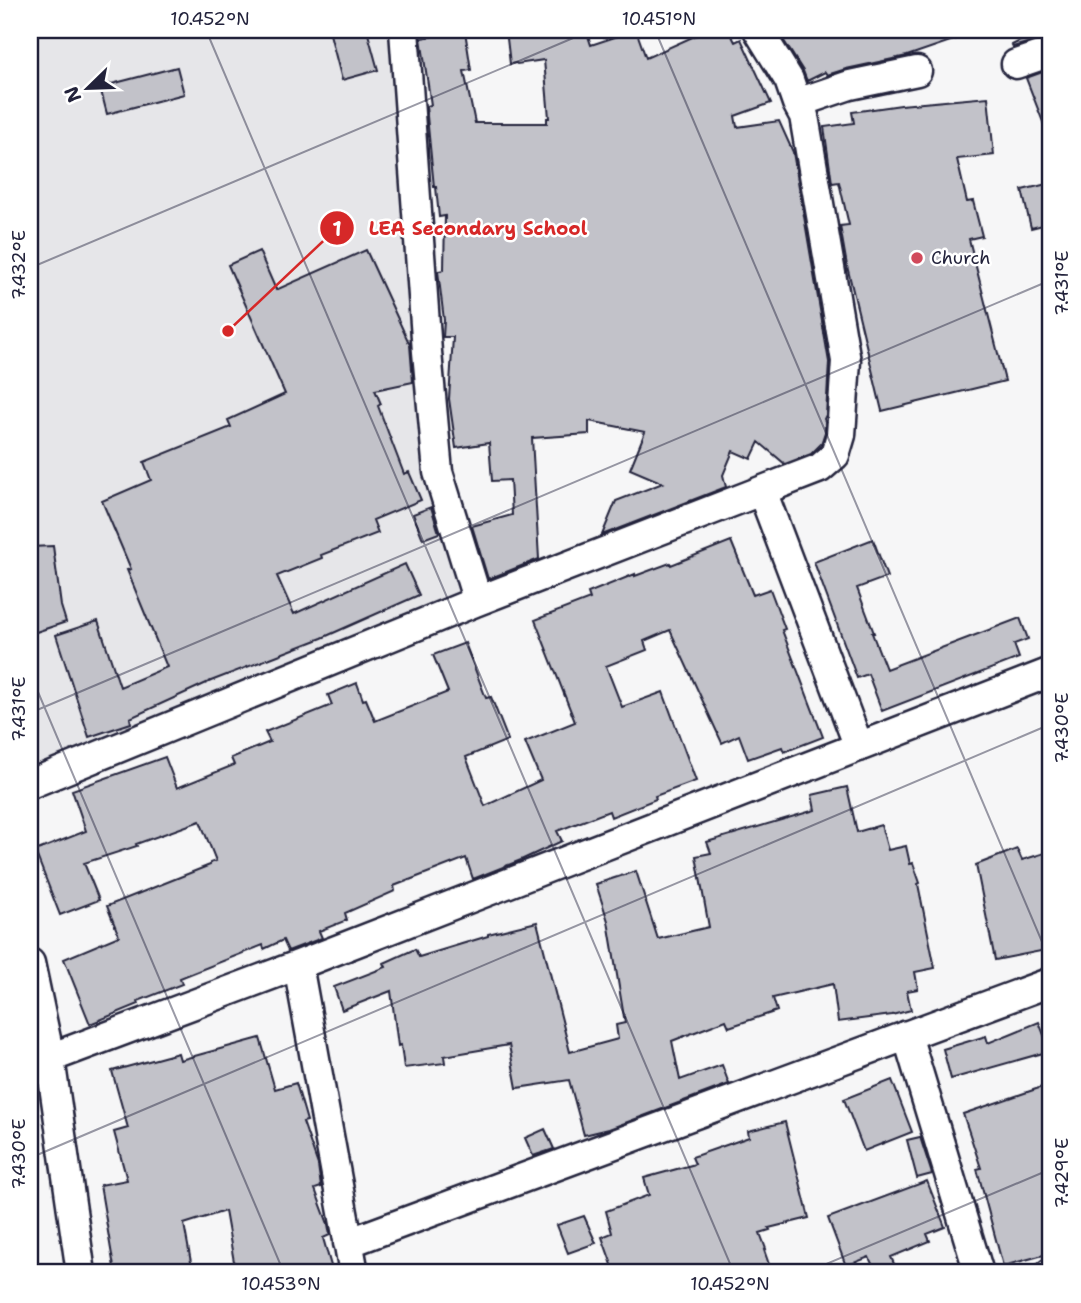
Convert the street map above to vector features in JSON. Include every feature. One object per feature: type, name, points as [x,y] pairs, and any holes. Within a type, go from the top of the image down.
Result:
[{"type":"street","points":[[404,30],[438,472],[475,593],[475,602]]},
{"type":"street","points":[[30,784],[475,602],[820,468],[835,455],[841,435],[846,361],[804,116],[789,80],[758,30]]},
{"type":"street","points":[[1016,64],[1051,52]]},
{"type":"street","points":[[797,103],[850,85],[917,71]]},
{"type":"street","points":[[762,491],[859,747]]},
{"type":"street","points":[[50,1058],[298,965],[1051,672]]},
{"type":"street","points":[[30,963],[50,1058],[82,1273]]},
{"type":"street","points":[[298,965],[354,1273]]},
{"type":"street","points":[[348,1243],[1051,982]]},
{"type":"street","points":[[907,1035],[979,1273]]},
{"type":"shaded area","points":[[30,30],[410,30],[432,428],[475,592],[30,774]]},
{"type":"building","points":[[329,30],[367,30],[378,70],[342,80]]},
{"type":"building","points":[[506,30],[586,30],[591,45],[636,30],[646,58],[708,30],[729,30],[735,42],[741,39],[771,103],[735,116],[737,127],[779,121],[793,152],[829,362],[825,432],[821,444],[811,454],[785,464],[759,442],[751,459],[733,451],[723,475],[726,487],[602,535],[616,501],[663,483],[630,469],[645,432],[589,421],[589,434],[532,438],[539,559],[488,579],[472,526],[512,515],[510,480],[492,481],[489,443],[456,448],[449,399],[453,337],[443,337],[444,320],[438,271],[444,270],[445,216],[439,217],[434,187],[426,106],[431,105],[421,38],[465,31],[471,70],[464,71],[475,123],[547,123],[549,118],[544,60],[510,64]]},
{"type":"building","points":[[777,30],[973,30],[974,33],[907,56],[827,75],[825,72],[807,81]]},
{"type":"building","points":[[1042,30],[1051,30],[1051,36],[1013,47],[1012,45]]},
{"type":"building","points":[[177,67],[184,94],[107,114],[100,87]]},
{"type":"building","points":[[1051,69],[1051,140],[1050,140],[1026,78]]},
{"type":"building","points":[[988,97],[994,155],[957,159],[967,202],[973,201],[982,236],[969,239],[1005,381],[882,411],[847,266],[840,226],[849,225],[839,182],[832,183],[824,127],[854,123],[852,112]]},
{"type":"building","points":[[1051,183],[1051,223],[1031,228],[1022,190]]},
{"type":"building","points":[[366,250],[410,345],[413,382],[375,390],[381,404],[378,406],[404,474],[409,472],[421,500],[373,520],[378,533],[277,576],[294,614],[405,564],[419,595],[322,638],[211,681],[130,718],[131,723],[89,737],[56,635],[98,621],[120,687],[167,667],[127,570],[131,569],[102,501],[151,480],[144,462],[231,427],[228,420],[285,394],[228,265],[259,251],[276,290]]},
{"type":"building","points":[[431,507],[439,533],[423,539],[413,514]]},
{"type":"building","points":[[873,539],[887,577],[857,588],[886,669],[1020,618],[1028,639],[1014,644],[1019,658],[882,711],[868,674],[857,678],[814,562]]},
{"type":"building","points":[[731,541],[753,595],[770,589],[785,629],[782,630],[823,737],[784,752],[782,747],[748,759],[739,735],[722,743],[670,630],[644,641],[647,650],[606,666],[622,707],[663,692],[696,781],[655,796],[656,799],[611,817],[609,811],[557,831],[562,841],[473,879],[466,858],[394,886],[395,891],[345,913],[347,920],[319,931],[322,938],[288,951],[283,940],[264,949],[263,945],[180,978],[182,984],[90,1024],[64,959],[119,936],[107,906],[216,861],[200,821],[84,863],[99,900],[60,915],[35,851],[86,831],[72,790],[165,757],[177,788],[234,765],[231,758],[270,742],[265,732],[332,705],[328,695],[357,683],[375,721],[448,692],[433,655],[465,643],[486,698],[491,697],[508,740],[466,757],[485,806],[541,780],[525,742],[575,722],[535,620],[590,599],[588,593],[635,574],[670,563],[671,565]]},
{"type":"building","points":[[53,546],[61,606],[66,622],[30,634],[30,547]]},
{"type":"building","points":[[847,787],[857,832],[881,825],[888,850],[906,846],[910,864],[913,863],[920,883],[918,884],[935,968],[915,972],[918,989],[907,991],[911,1010],[838,1022],[833,984],[773,998],[777,1011],[729,1027],[726,1020],[672,1041],[680,1080],[722,1065],[729,1084],[609,1129],[584,1135],[569,1080],[517,1088],[509,1045],[444,1056],[445,1063],[404,1068],[401,1045],[398,1046],[391,991],[342,1010],[334,987],[386,967],[384,963],[415,949],[419,957],[488,934],[537,922],[570,1052],[618,1039],[616,1025],[625,1023],[608,921],[596,884],[636,871],[658,939],[709,927],[696,856],[711,853],[707,842],[815,810],[812,795]]},
{"type":"building","points":[[1017,849],[1022,860],[1051,851],[1051,949],[995,960],[976,865]]},
{"type":"building","points":[[1039,1022],[1050,1051],[951,1079],[943,1049],[986,1036],[988,1043]]},
{"type":"building","points":[[260,1038],[275,1089],[296,1083],[307,1121],[303,1122],[318,1165],[321,1187],[315,1189],[328,1224],[330,1235],[323,1238],[333,1273],[236,1273],[225,1211],[184,1224],[193,1273],[115,1273],[100,1185],[127,1180],[114,1132],[128,1128],[112,1071],[178,1053],[180,1060]]},
{"type":"building","points":[[892,1080],[912,1132],[864,1151],[844,1099]]},
{"type":"building","points":[[1051,1084],[1051,1253],[1003,1266],[977,1169],[981,1168],[963,1114]]},
{"type":"building","points":[[785,1122],[809,1218],[769,1228],[770,1230],[760,1233],[772,1273],[615,1273],[602,1237],[612,1233],[606,1211],[649,1195],[644,1178],[695,1164],[692,1157],[749,1137],[748,1131]]},
{"type":"building","points":[[545,1129],[554,1149],[533,1156],[525,1138]]},
{"type":"building","points":[[920,1137],[932,1174],[917,1178],[907,1140]]},
{"type":"building","points":[[927,1181],[945,1227],[927,1234],[930,1241],[891,1257],[898,1273],[876,1273],[869,1257],[846,1266],[828,1218]]},
{"type":"building","points":[[584,1216],[596,1243],[568,1253],[557,1225]]},
{"type":"place","name":"Church","points":[[917,258]]},
{"type":"place","name":"LEA Secondary School","points":[[228,331]]}]
